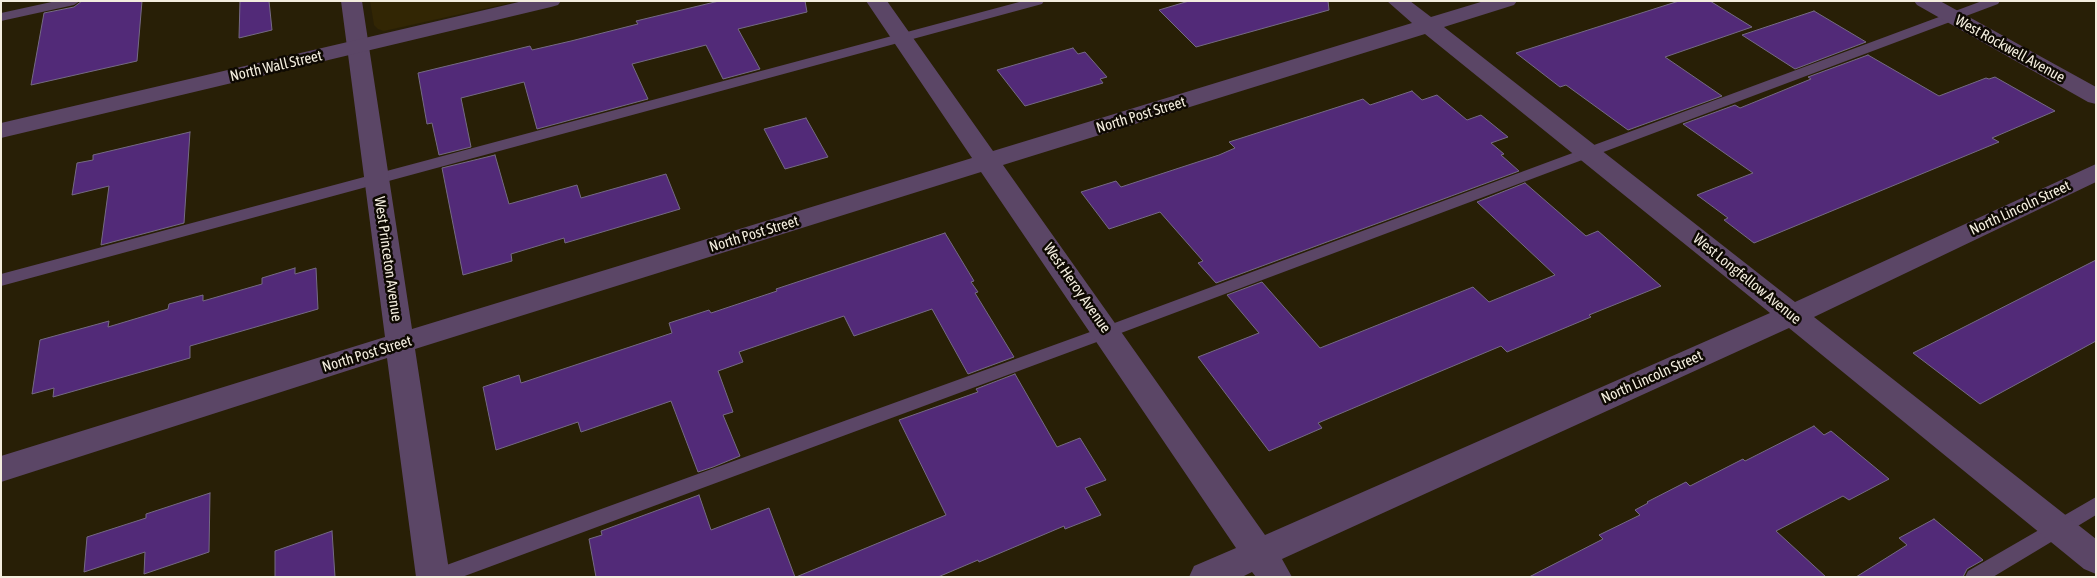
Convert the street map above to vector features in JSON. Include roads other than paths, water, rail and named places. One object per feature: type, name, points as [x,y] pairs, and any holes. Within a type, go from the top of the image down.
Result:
[{"type":"street","name":"West Princeton Avenue","points":[[351,1],[433,577]]},
{"type":"street","name":"North Wall Street","points":[[1,131],[551,1]]},
{"type":"street","name":"West Heroy Avenue","points":[[876,1],[1275,577]]},
{"type":"street","name":"West Longfellow Avenue","points":[[1397,1],[1590,153],[2096,559]]},
{"type":"street","name":"North Post Street","points":[[1,469],[401,343],[1507,1]]},
{"type":"street","name":"West Rockwell Avenue","points":[[1924,1],[2096,97]]},
{"type":"street","name":"North Lincoln Street","points":[[1206,577],[1792,315],[2096,172]]},
{"type":"lane","points":[[1,17],[74,1]]},
{"type":"lane","points":[[1,280],[1038,1]]},
{"type":"lane","points":[[437,577],[1107,332],[1994,1]]},
{"type":"lane","points":[[1975,577],[2056,527],[2096,505]]}]
